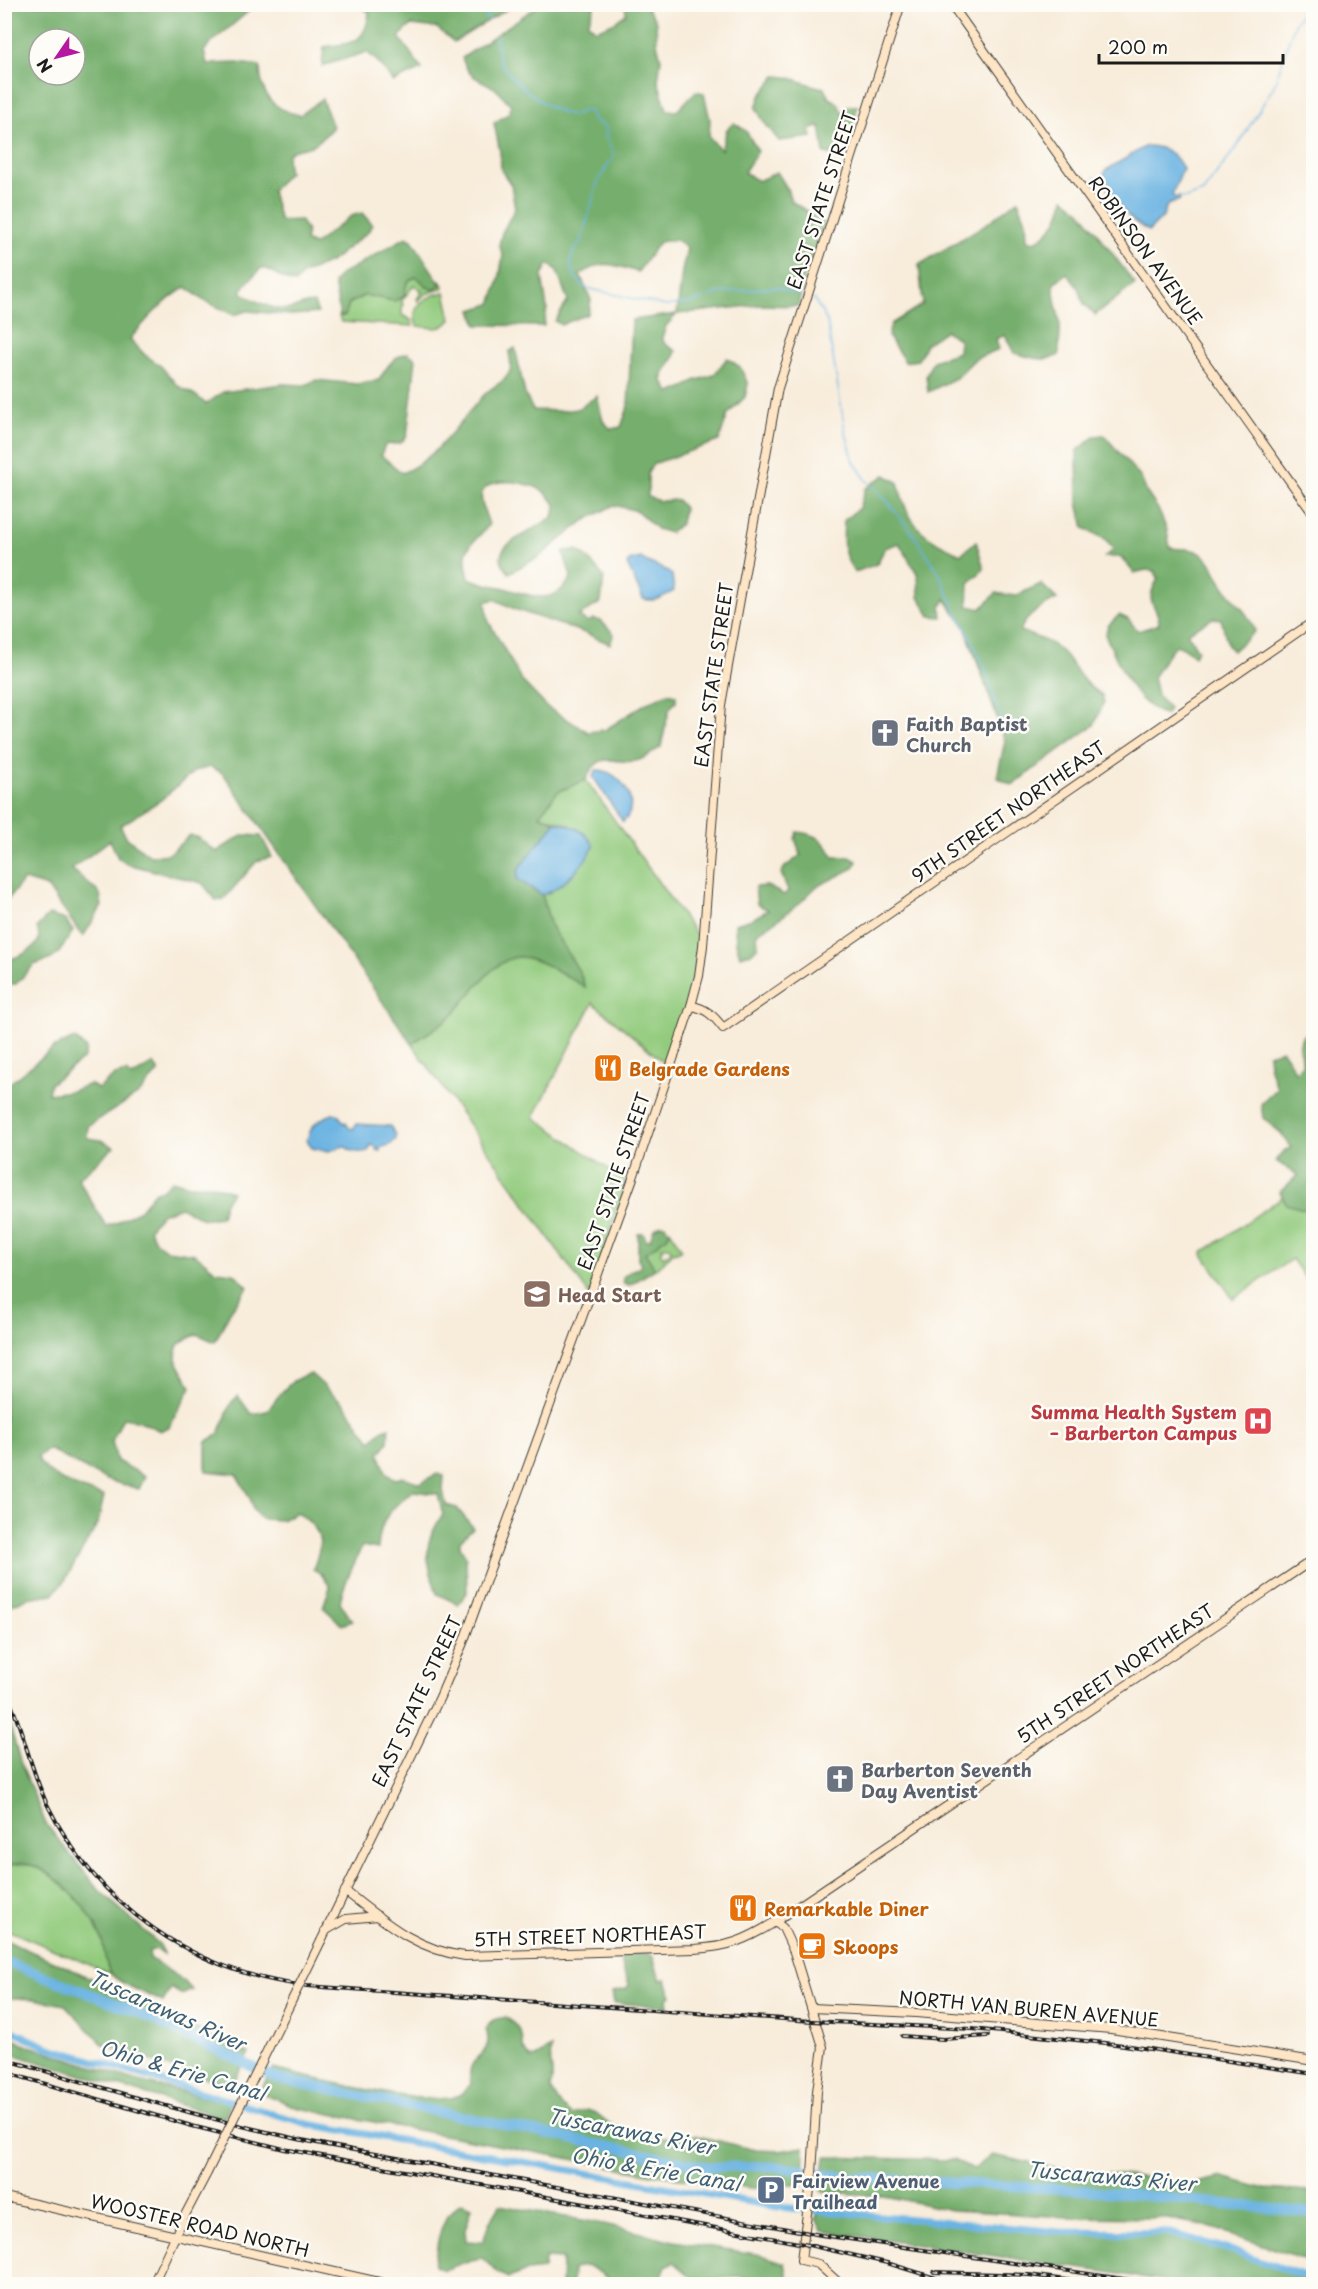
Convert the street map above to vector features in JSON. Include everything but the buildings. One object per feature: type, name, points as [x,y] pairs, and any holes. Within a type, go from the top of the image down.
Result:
[{"type":"street","name":"EAST STATE STREET","points":[[153,2284],[440,1697],[463,1643],[633,1178],[691,1006],[699,976],[703,946],[721,705],[778,388],[901,4]]},
{"type":"street","name":"ROBINSON AVENUE","points":[[951,4],[1314,515]]},
{"type":"street","name":"9TH STREET NORTHEAST","points":[[691,1006],[706,1010],[723,1028],[1314,621]]},
{"type":"street","name":"5TH STREET NORTHEAST","points":[[345,1891],[422,1946],[441,1953],[465,1956],[714,1948],[738,1942],[775,1922],[1314,1559]]},
{"type":"street","points":[[325,1931],[346,1919],[379,1916]]},
{"type":"street","points":[[775,1922],[783,1928],[790,1943],[823,2047],[812,2174],[801,2260],[818,2264],[840,2284]]},
{"type":"street","name":"NORTH VAN BUREN AVENUE","points":[[812,2008],[972,2017],[1112,2029],[1314,2061]]},
{"type":"street","name":"WOOSTER ROAD NORTH","points":[[4,2197],[388,2284]]},
{"type":"green space","points":[[511,4],[512,6],[454,42],[437,28],[411,25],[399,37],[422,69],[393,82],[379,63],[367,52],[322,66],[324,47],[349,43],[361,36],[369,12],[358,5]]},
{"type":"green space","points":[[5,5],[254,5],[204,51],[207,64],[238,63],[260,66],[262,85],[275,105],[290,113],[300,115],[322,99],[333,127],[314,144],[288,154],[289,172],[272,191],[280,221],[300,220],[307,231],[305,241],[314,245],[351,216],[362,213],[372,224],[368,232],[330,262],[303,274],[295,283],[261,268],[241,292],[258,302],[278,309],[290,309],[314,303],[318,313],[291,315],[247,311],[234,315],[203,300],[186,287],[149,317],[130,339],[145,355],[160,365],[178,386],[206,404],[223,392],[283,384],[305,385],[316,380],[357,384],[379,380],[394,360],[408,353],[416,359],[407,436],[401,443],[385,445],[381,455],[402,473],[427,458],[438,448],[486,393],[506,378],[511,369],[509,352],[515,348],[525,394],[533,410],[578,409],[597,396],[603,421],[611,429],[621,427],[628,407],[632,320],[677,314],[666,326],[662,338],[665,344],[676,351],[662,380],[670,393],[694,381],[714,375],[727,358],[740,367],[748,384],[745,397],[728,414],[719,441],[653,464],[648,473],[648,497],[660,501],[677,500],[684,508],[681,523],[670,533],[657,529],[637,511],[614,505],[584,521],[539,557],[509,573],[501,559],[505,548],[553,517],[556,505],[545,492],[537,488],[520,483],[501,482],[486,487],[482,493],[482,505],[489,525],[466,553],[469,578],[533,596],[550,596],[558,592],[571,577],[563,551],[577,550],[588,558],[604,577],[601,602],[579,616],[588,622],[594,619],[601,621],[614,634],[610,644],[517,610],[494,599],[486,602],[488,620],[522,681],[548,708],[588,732],[605,730],[645,704],[668,693],[676,695],[676,701],[669,710],[661,747],[639,760],[603,761],[591,770],[586,780],[557,792],[540,815],[556,822],[519,868],[517,879],[542,895],[551,927],[579,971],[585,987],[535,960],[518,957],[509,959],[490,972],[450,1017],[412,1044],[227,779],[221,772],[210,767],[195,771],[161,800],[120,826],[127,838],[150,856],[169,854],[190,835],[199,838],[216,852],[243,835],[261,836],[272,857],[257,861],[223,900],[216,900],[202,883],[127,864],[118,858],[110,840],[72,869],[100,894],[102,906],[83,937],[47,887],[24,880],[5,903]]},
{"type":"green space","points":[[539,5],[595,5],[588,23],[596,30],[613,23],[626,14],[625,5],[645,5],[656,21],[657,43],[661,59],[658,81],[667,110],[677,111],[696,91],[704,93],[710,120],[709,137],[721,150],[727,129],[734,123],[746,131],[758,151],[744,172],[758,181],[777,172],[787,188],[791,201],[825,223],[805,274],[798,306],[759,305],[677,314],[687,248],[676,240],[659,242],[638,272],[608,264],[595,267],[580,275],[591,300],[588,314],[561,325],[555,321],[568,301],[556,269],[548,264],[542,276],[547,308],[544,326],[477,325],[472,310],[491,304],[499,280],[503,255],[499,245],[502,233],[515,208],[511,185],[501,170],[494,123],[509,113],[511,105],[496,89],[470,73],[462,58]]},
{"type":"green space","points":[[776,76],[825,88],[829,98],[838,103],[842,113],[848,106],[858,106],[852,126],[833,155],[824,153],[820,126],[810,130],[812,137],[779,141],[764,122],[756,108],[760,96]]},
{"type":"green space","points":[[1064,198],[1081,211],[1135,284],[1095,315],[1084,304],[1078,288],[1067,273],[1054,283],[1060,326],[1059,355],[1042,359],[1014,353],[1005,335],[996,339],[999,349],[975,359],[956,378],[928,392],[926,375],[933,361],[958,352],[959,339],[945,331],[926,344],[918,360],[905,362],[888,336],[891,324],[923,304],[919,265],[986,224],[1018,200],[1026,221],[1027,240],[1035,242],[1055,223],[1061,212]]},
{"type":"green space","points":[[406,237],[412,240],[441,285],[434,290],[427,287],[417,277],[413,278],[407,284],[404,297],[394,301],[365,295],[349,303],[345,316],[340,316],[334,283],[340,275]]},
{"type":"green space","points":[[417,277],[441,285],[440,280],[444,288],[425,294],[418,301],[422,291],[414,285],[401,302],[404,305],[402,315],[411,320],[413,326],[341,322],[339,316],[345,316],[349,304],[365,295],[394,301],[404,297],[407,281]]},
{"type":"green space","points":[[445,292],[451,319],[448,323],[436,328],[417,326],[415,313],[417,307],[426,299]]},
{"type":"green space","points":[[1104,435],[1141,478],[1167,530],[1170,548],[1194,550],[1203,555],[1246,613],[1255,631],[1233,651],[1228,646],[1221,619],[1213,618],[1187,633],[1198,650],[1194,656],[1177,645],[1153,677],[1157,695],[1169,709],[1165,715],[1153,709],[1135,692],[1105,635],[1108,626],[1119,615],[1128,619],[1138,631],[1159,624],[1151,600],[1153,588],[1158,579],[1155,571],[1146,570],[1134,573],[1121,557],[1105,557],[1114,549],[1105,539],[1084,528],[1078,503],[1077,451],[1095,436]]},
{"type":"green space","points":[[885,475],[898,482],[906,509],[918,528],[926,535],[961,554],[976,541],[984,569],[969,583],[968,606],[981,609],[996,593],[1015,596],[1041,584],[1057,599],[1030,616],[1020,631],[1054,645],[1085,682],[1102,695],[1104,702],[1094,725],[1012,785],[997,777],[1005,741],[965,627],[945,599],[941,608],[942,617],[930,616],[919,597],[918,575],[899,543],[885,548],[877,564],[855,572],[847,560],[843,541],[844,520],[859,508],[865,489]]},
{"type":"green space","points":[[586,780],[699,939],[692,992],[666,1064],[593,1003],[534,1117],[626,1181],[590,1296],[412,1044],[449,1017],[490,972],[508,959],[525,957],[534,960],[585,986],[579,971],[551,927],[542,895],[551,892],[570,825],[540,815],[557,792]]},
{"type":"green space","points":[[797,832],[811,834],[820,839],[834,857],[850,857],[857,861],[854,868],[816,887],[778,920],[757,933],[758,946],[751,953],[740,956],[735,924],[752,919],[768,910],[757,904],[755,887],[767,886],[784,895],[788,891],[781,873],[801,855],[795,839]]},
{"type":"green space","points":[[49,915],[65,920],[73,931],[58,954],[34,965],[16,984],[5,985],[5,960],[23,954],[36,945],[39,938],[37,927]]},
{"type":"green space","points":[[1313,1031],[1313,1212],[1286,1204],[1280,1192],[1298,1175],[1276,1161],[1285,1150],[1292,1148],[1281,1133],[1263,1118],[1261,1104],[1277,1088],[1269,1066],[1268,1054],[1282,1050],[1296,1072],[1303,1063],[1299,1047],[1302,1036]]},
{"type":"green space","points":[[72,1039],[77,1040],[86,1049],[84,1058],[50,1084],[48,1094],[71,1091],[90,1084],[98,1089],[115,1075],[126,1072],[132,1077],[153,1064],[159,1071],[139,1094],[88,1126],[87,1138],[101,1140],[114,1147],[78,1179],[106,1226],[140,1210],[155,1191],[162,1190],[172,1180],[190,1185],[213,1185],[232,1192],[224,1204],[221,1217],[203,1219],[181,1207],[161,1214],[149,1229],[156,1242],[167,1250],[195,1254],[216,1271],[234,1273],[248,1287],[230,1312],[215,1342],[197,1334],[178,1344],[176,1359],[191,1387],[169,1427],[160,1431],[140,1421],[123,1418],[112,1441],[117,1461],[145,1476],[139,1489],[107,1480],[48,1449],[38,1457],[48,1471],[56,1477],[76,1487],[104,1496],[98,1523],[64,1582],[53,1594],[27,1598],[5,1608],[5,1087],[55,1047]]},
{"type":"green space","points":[[1313,1176],[1313,1289],[1292,1259],[1233,1299],[1202,1253]]},
{"type":"green space","points":[[665,1225],[670,1232],[667,1237],[645,1253],[655,1269],[630,1285],[624,1284],[623,1277],[641,1265],[638,1259],[638,1234],[643,1233],[646,1240],[650,1240],[654,1229]]},
{"type":"green space","points":[[670,1230],[682,1250],[673,1253],[669,1247],[662,1247],[660,1252],[663,1257],[670,1252],[671,1255],[655,1269],[645,1253],[667,1237]]},
{"type":"green space","points":[[311,1374],[345,1405],[371,1441],[381,1431],[389,1428],[388,1442],[379,1454],[387,1474],[395,1479],[403,1477],[420,1483],[437,1474],[444,1476],[443,1490],[446,1505],[457,1508],[473,1528],[460,1541],[466,1557],[467,1593],[458,1604],[437,1594],[428,1562],[428,1545],[443,1515],[438,1494],[413,1491],[388,1515],[381,1529],[378,1549],[362,1546],[340,1602],[352,1621],[342,1625],[323,1607],[330,1587],[322,1574],[313,1569],[320,1543],[319,1536],[312,1525],[297,1512],[282,1520],[261,1519],[253,1510],[250,1498],[236,1474],[206,1471],[206,1442],[219,1434],[231,1403],[238,1396],[251,1414],[267,1411],[291,1383]]},
{"type":"green space","points":[[5,1708],[21,1764],[46,1824],[97,1888],[160,1945],[164,1954],[157,1949],[149,1951],[150,1958],[184,1981],[192,1990],[182,1995],[171,1988],[163,2002],[119,1981],[108,1969],[101,1937],[96,1927],[71,1893],[61,1883],[38,1868],[22,1863],[5,1866]]},
{"type":"green space","points":[[25,1863],[50,1875],[82,1905],[98,1930],[111,1974],[5,1929],[5,1866]]},
{"type":"green space","points":[[5,1940],[126,1994],[249,2053],[232,2085],[192,2075],[104,2045],[65,2005],[34,1999],[5,2000]]},
{"type":"green space","points":[[650,1954],[653,1957],[660,1979],[666,1979],[671,1996],[667,1999],[668,2007],[614,2003],[612,1992],[626,1989],[629,1985],[621,1956]]},
{"type":"green space","points":[[506,2017],[520,2031],[523,2049],[532,2059],[551,2048],[550,2088],[561,2106],[572,2115],[587,2110],[596,2113],[613,2126],[642,2135],[663,2138],[694,2135],[756,2150],[780,2151],[804,2147],[803,2185],[768,2185],[751,2188],[657,2175],[299,2108],[259,2092],[274,2068],[397,2095],[443,2099],[457,2096],[471,2084],[471,2068],[483,2053],[488,2042],[486,2028],[493,2020]]},
{"type":"green space","points":[[4,2034],[23,2044],[138,2081],[231,2103],[224,2118],[5,2052]]},
{"type":"green space","points":[[992,2155],[1051,2167],[1167,2180],[1187,2185],[1223,2177],[1265,2189],[1313,2192],[1313,2262],[1203,2225],[1161,2218],[1067,2217],[951,2210],[890,2197],[821,2191],[825,2157],[953,2160],[974,2169]]},
{"type":"green space","points":[[461,2203],[472,2207],[465,2230],[466,2241],[483,2242],[489,2223],[500,2205],[604,2224],[674,2241],[762,2255],[785,2263],[789,2284],[770,2284],[765,2280],[752,2281],[740,2277],[695,2280],[674,2262],[666,2266],[659,2284],[634,2285],[614,2282],[586,2266],[573,2270],[572,2284],[561,2284],[562,2259],[545,2258],[544,2269],[527,2271],[508,2278],[498,2273],[482,2258],[444,2270],[434,2266],[438,2239],[448,2215]]},
{"type":"green space","points":[[819,2210],[1060,2232],[1169,2233],[1313,2278],[1313,2284],[1188,2284],[823,2231],[816,2218]]},
{"type":"water","points":[[1146,146],[1168,151],[1183,169],[1172,195],[1179,197],[1180,200],[1167,205],[1163,217],[1149,231],[1141,227],[1121,208],[1103,177],[1106,170]]},
{"type":"water","points":[[641,558],[672,575],[674,591],[656,599],[643,599],[627,564],[629,561]]},
{"type":"water","points":[[596,770],[613,775],[626,789],[631,806],[629,815],[623,822],[593,777]]},
{"type":"water","points":[[556,822],[578,830],[587,836],[594,846],[585,861],[572,875],[558,887],[542,895],[517,879],[519,868]]},
{"type":"water","points":[[338,1114],[349,1128],[353,1129],[356,1124],[390,1126],[396,1139],[391,1144],[380,1148],[380,1151],[371,1145],[364,1153],[352,1151],[344,1146],[329,1151],[312,1148],[307,1140],[313,1126],[319,1120]]},
{"type":"waterway","points":[[479,4],[489,21]]},
{"type":"waterway","points":[[1179,197],[1186,198],[1203,192],[1238,145],[1274,86],[1295,22],[1309,4]]},
{"type":"waterway","points":[[496,36],[499,59],[503,67],[521,86],[544,103],[566,114],[575,115],[583,110],[591,112],[592,119],[606,128],[606,138],[614,155],[598,181],[581,242],[574,250],[570,263],[575,277],[586,288],[666,306],[691,303],[704,298]]},
{"type":"waterway","points":[[1094,178],[1103,177]]},
{"type":"waterway","points":[[709,296],[776,287],[801,295]]},
{"type":"waterway","points":[[814,299],[827,321],[845,430],[854,462],[867,481],[887,501],[911,531],[938,571],[984,666],[997,708],[1008,731]]},
{"type":"waterway","name":"Tuscarawas River","points":[[4,1961],[135,2011],[278,2079],[709,2167],[771,2166],[849,2177],[1098,2191],[1314,2213]]},
{"type":"waterway","name":"Ohio & Erie Canal","points":[[4,2027],[47,2047],[308,2124],[778,2207],[1060,2232],[1169,2233],[1220,2247],[1314,2279]]},
{"type":"railway","points":[[4,1689],[47,1804],[68,1841],[93,1874],[121,1903],[153,1928],[188,1950],[265,1979],[307,1986],[812,2021],[972,2029],[1124,2045],[1314,2074]]},
{"type":"railway","points":[[902,2036],[943,2039],[988,2036]]},
{"type":"railway","points":[[4,2059],[204,2116],[326,2145],[821,2235],[1158,2284]]},
{"type":"railway","points":[[4,2072],[192,2126],[284,2149],[804,2244],[887,2263],[955,2284]]},
{"type":"railway","points":[[934,2272],[1029,2275],[1096,2284]]},
{"type":"place","name":"Faith Baptist Church","points":[[885,733]]},
{"type":"place","name":"Belgrade Gardens","points":[[608,1068]]},
{"type":"place","name":"Head Start","points":[[537,1294]]},
{"type":"place","name":"Summa Health System – Barberton Campus","points":[[1258,1421]]},
{"type":"place","name":"Barberton Seventh Day Aventist","points":[[840,1779]]},
{"type":"place","name":"Remarkable Diner","points":[[743,1908]]},
{"type":"place","name":"Skoops","points":[[812,1946]]},
{"type":"place","name":"Fairview Avenue Trailhead","points":[[771,2190]]}]
